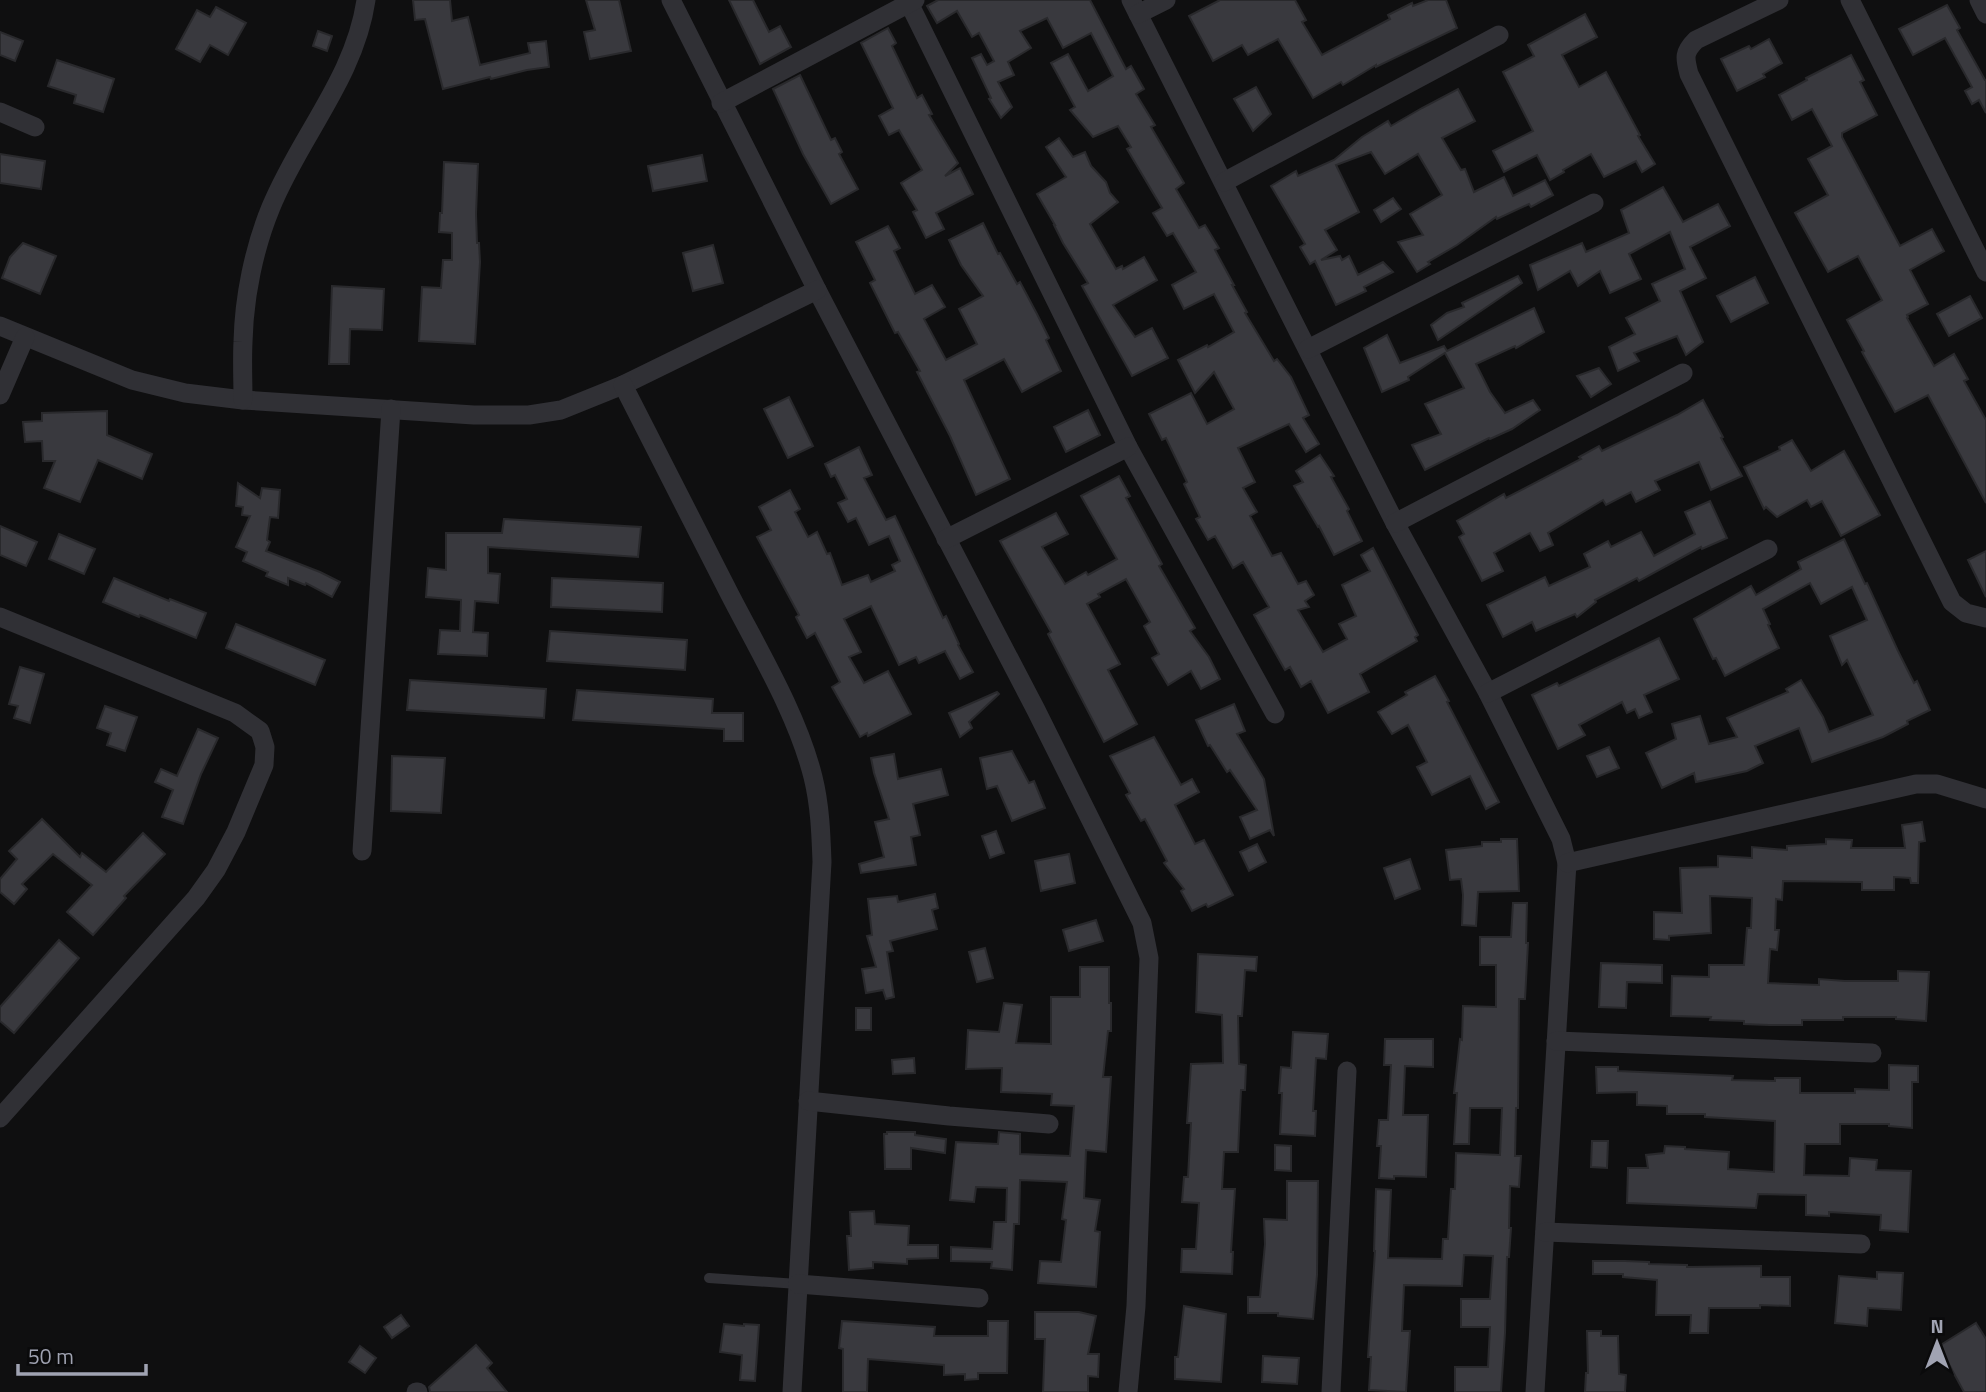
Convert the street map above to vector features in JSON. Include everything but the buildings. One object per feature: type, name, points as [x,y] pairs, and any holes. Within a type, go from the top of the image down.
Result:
[{"type":"street","points":[[243,400],[243,341],[258,245],[271,207],[289,170],[341,78],[362,22],[366,0]]},
{"type":"street","points":[[670,0],[1142,923],[1147,940],[1148,971],[1136,1306],[1128,1392]]},
{"type":"street","points":[[1166,0],[1135,7],[1395,523],[1488,693],[1561,839],[1567,863],[1535,1392]]},
{"type":"street","points":[[1779,0],[1696,40],[1688,48],[1685,59],[1689,74],[1952,602],[1966,613],[1986,618]]},
{"type":"street","points":[[1850,0],[1986,272]]},
{"type":"street","points":[[1979,0],[1986,14]]},
{"type":"street","points":[[721,103],[912,1],[1128,447],[1275,714]]},
{"type":"street","points":[[1224,182],[1499,35]]},
{"type":"street","points":[[0,112],[35,127]]},
{"type":"street","points":[[1308,349],[1594,204]]},
{"type":"street","points":[[0,326],[132,380],[185,393],[243,400],[474,415],[529,415],[561,410],[623,385],[817,290]]},
{"type":"street","points":[[0,395],[25,337]]},
{"type":"street","points":[[1395,523],[1683,373]]},
{"type":"street","points":[[623,385],[768,670],[799,735],[813,778],[822,862],[792,1392]]},
{"type":"street","points":[[362,851],[391,409]]},
{"type":"street","points":[[946,539],[1128,447]]},
{"type":"street","points":[[1488,693],[1768,549]]},
{"type":"street","points":[[0,617],[235,713],[260,731],[265,747],[264,765],[236,832],[216,870],[196,898],[0,1118]]},
{"type":"street","points":[[1567,863],[1916,784],[1937,785],[1986,799]]},
{"type":"street","points":[[1556,1041],[1872,1053]]},
{"type":"street","points":[[1331,1392],[1347,1071]]},
{"type":"street","points":[[808,1101],[1049,1124]]},
{"type":"street","points":[[1545,1232],[1861,1244]]},
{"type":"street","points":[[798,1284],[979,1298]]},
{"type":"lane","points":[[709,1278],[798,1284]]}]
